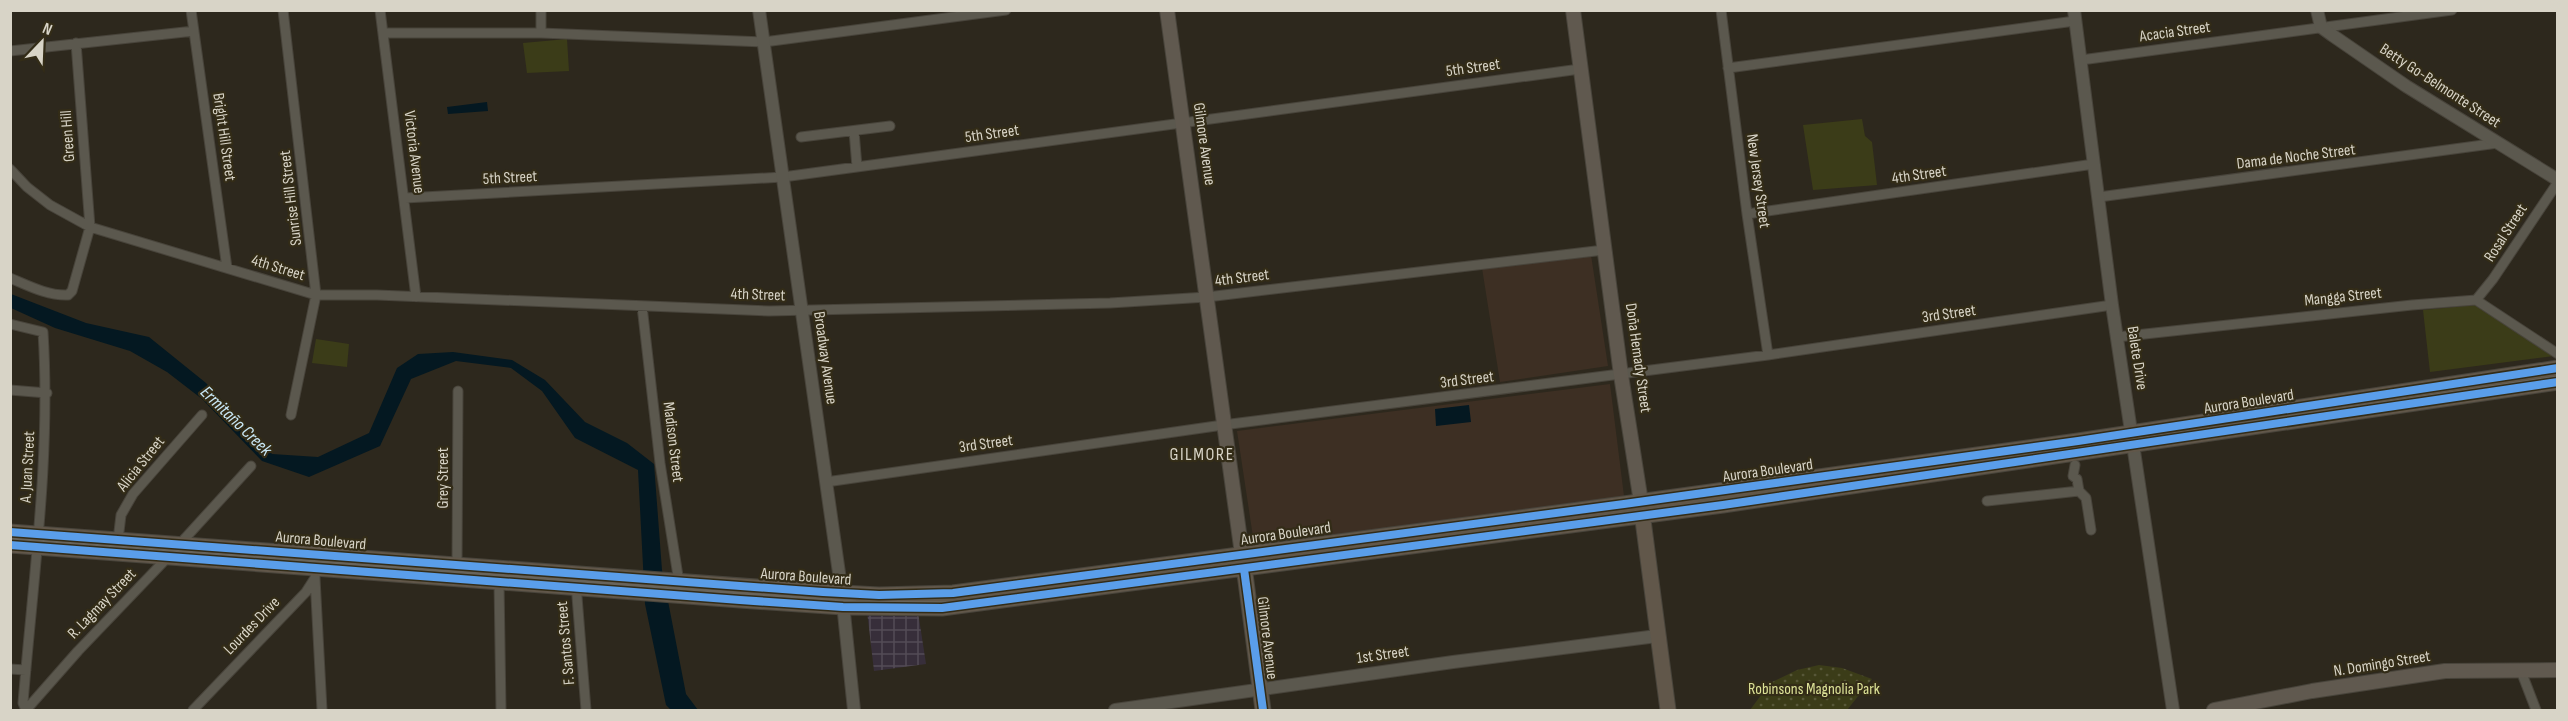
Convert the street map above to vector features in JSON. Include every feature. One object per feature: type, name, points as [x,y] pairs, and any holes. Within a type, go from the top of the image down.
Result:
[{"type":"main road","name":"Gilmore Avenue","points":[[1167,10],[1263,711]]},
{"type":"main road","name":"Doña Hemady Street","points":[[1573,10],[1668,711]]},
{"type":"main road","name":"Aurora Boulevard","points":[[1641,508],[2073,459],[2134,439],[2558,368]]},
{"type":"main road","name":"Aurora Boulevard","points":[[10,532],[38,541],[169,556],[316,567],[457,566],[642,586],[672,586],[843,600],[953,593],[1243,561],[2558,382]]},
{"type":"main road","name":"Aurora Boulevard","points":[[10,545],[38,541],[118,540],[180,543],[316,567]]},
{"type":"main road","name":"Aurora Boulevard","points":[[402,568],[500,582],[576,580]]},
{"type":"main road","name":"N. Domingo Street","points":[[2214,711],[2312,691],[2445,671],[2558,670]]},
{"type":"street","name":"Bright Hill Street","points":[[191,10],[227,268]]},
{"type":"street","name":"Sunrise Hill Street","points":[[283,10],[316,295],[291,415]]},
{"type":"street","name":"Victoria Avenue","points":[[380,10],[417,297]]},
{"type":"street","points":[[541,10],[541,33]]},
{"type":"street","name":"Broadway Avenue","points":[[759,10],[843,600],[854,711]]},
{"type":"street","points":[[384,33],[541,33],[764,42],[1006,10]]},
{"type":"street","name":"New Jersey Street","points":[[1721,10],[1768,355]]},
{"type":"street","points":[[2317,10],[2321,27]]},
{"type":"street","name":"Acacia Street","points":[[2081,60],[2452,10]]},
{"type":"street","points":[[1728,68],[2075,16]]},
{"type":"street","name":"Balete Drive","points":[[2075,16],[2112,305],[2134,439],[2173,711]]},
{"type":"street","name":"Betty Go-Belmonte Street","points":[[2321,27],[2406,86],[2558,181]]},
{"type":"street","points":[[10,51],[194,31]]},
{"type":"street","name":"Green Hill","points":[[76,43],[90,228]]},
{"type":"street","name":"5th Street","points":[[405,198],[783,177],[1580,69]]},
{"type":"street","points":[[801,137],[890,126]]},
{"type":"street","points":[[854,131],[857,167]]},
{"type":"street","name":"Dama de Noche Street","points":[[2099,197],[2498,143]]},
{"type":"street","name":"4th Street","points":[[1747,214],[2094,164]]},
{"type":"street","name":"4th Street","points":[[10,169],[27,188],[50,206],[90,228],[316,295],[802,312],[1090,303],[1207,297],[1605,250]]},
{"type":"street","name":"Rosal Street","points":[[2476,300],[2493,279],[2558,181]]},
{"type":"street","points":[[10,278],[42,291],[68,295],[72,291],[90,228]]},
{"type":"street","points":[[2476,300],[2558,354]]},
{"type":"street","name":"Mangga Street","points":[[2117,338],[2476,300]]},
{"type":"street","name":"3rd Street","points":[[826,482],[1223,425],[1768,355],[2112,305]]},
{"type":"street","name":"Madison Street","points":[[642,306],[672,586]]},
{"type":"street","name":"A. Juan Street","points":[[10,324],[43,332],[47,393],[38,541],[23,703],[26,710]]},
{"type":"street","points":[[10,390],[47,393]]},
{"type":"street","name":"Grey Street","points":[[457,566],[458,391]]},
{"type":"street","name":"Alicia Street","points":[[118,540],[122,515],[133,494],[202,415]]},
{"type":"street","points":[[2073,459],[2079,475],[2077,479],[2079,491],[2086,498],[2091,530]]},
{"type":"street","name":"R. Lagmay Street","points":[[26,710],[78,651],[252,466]]},
{"type":"street","points":[[1987,501],[2079,491]]},
{"type":"street","points":[[316,567],[322,711]]},
{"type":"street","name":"Lourdes Drive","points":[[193,711],[306,592],[316,567]]},
{"type":"street","name":"F. Santos Street","points":[[576,580],[586,711]]},
{"type":"street","points":[[500,582],[501,711]]},
{"type":"street","points":[[306,592],[318,606]]},
{"type":"street","name":"1st Street","points":[[1115,711],[1260,689],[1657,636]]},
{"type":"street","points":[[10,669],[26,670]]},
{"type":"street","points":[[2522,671],[2536,711]]},
{"type":"shaded area","points":[[1591,255],[1608,366],[1500,382],[1482,268]]},
{"type":"shaded area","points":[[1610,384],[1624,496],[1292,543],[1291,538],[1264,546],[1253,537],[1237,431]]},
{"type":"shaded area","points":[[867,611],[918,612],[926,664],[874,671]]},
{"type":"green space","points":[[567,39],[569,71],[527,73],[523,43]]},
{"type":"green space","points":[[1862,119],[1865,136],[1872,142],[1877,185],[1813,190],[1803,125]]},
{"type":"green space","points":[[2475,305],[2554,356],[2430,372],[2423,310]]},
{"type":"green space","points":[[316,339],[349,344],[347,367],[312,363]]},
{"type":"green space","name":"Robinsons Magnolia Park","points":[[1819,665],[1842,668],[1872,679],[1847,710],[1750,710],[1770,683],[1797,670]]},
{"type":"water","points":[[487,102],[488,111],[448,114],[447,107]]},
{"type":"water","name":"Ermitaño Creek","points":[[11,294],[86,323],[149,337],[206,383],[272,454],[318,457],[369,433],[397,368],[418,354],[453,352],[512,360],[545,380],[585,422],[627,443],[654,464],[662,570],[686,694],[698,710],[671,710],[666,705],[645,604],[638,470],[575,438],[542,391],[511,368],[456,361],[411,379],[380,446],[309,477],[262,461],[202,399],[167,372],[130,351],[55,328],[11,308]]},
{"type":"water","points":[[1469,405],[1471,422],[1436,426],[1435,409]]},
{"type":"railway","points":[[10,539],[856,602],[955,603],[1787,492],[2558,377]]},
{"type":"cycle path","points":[[10,532],[823,592],[879,595],[953,593],[2078,441],[2558,368]]},
{"type":"cycle path","points":[[10,545],[843,607],[942,608],[1723,505],[2558,382]]},
{"type":"cycle path","points":[[1244,569],[1263,710]]},
{"type":"district","name":"GILMORE","points":[[1202,454]]}]
